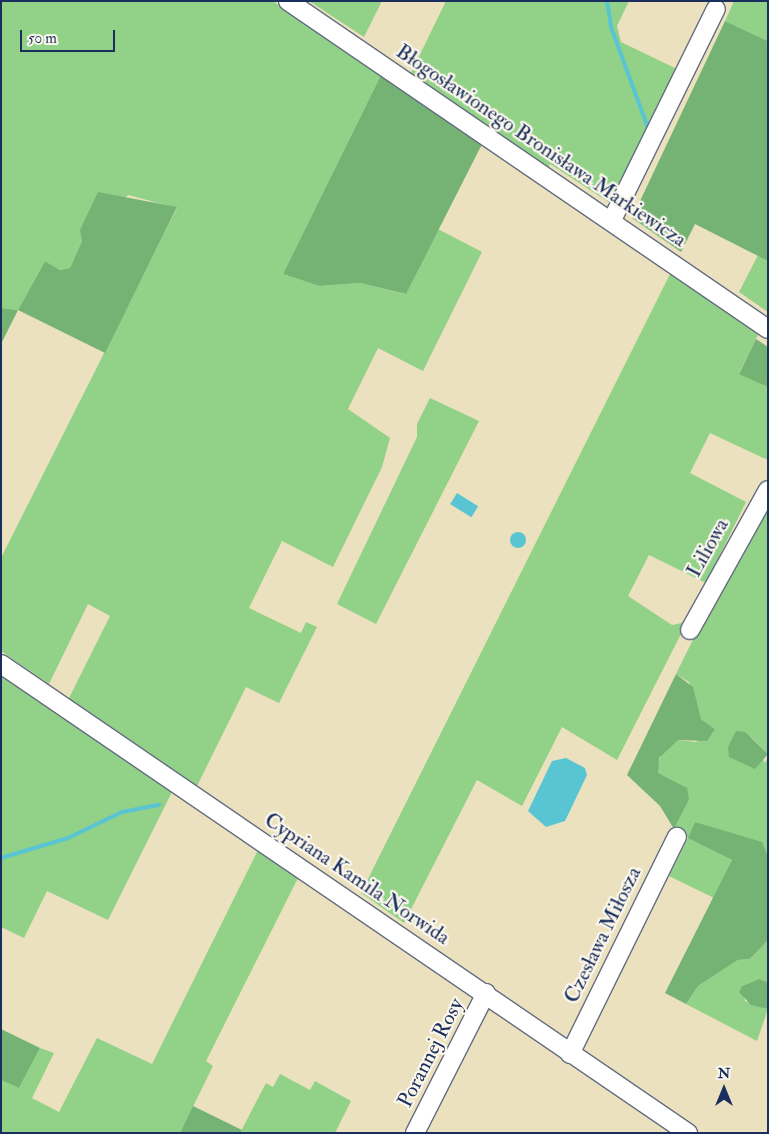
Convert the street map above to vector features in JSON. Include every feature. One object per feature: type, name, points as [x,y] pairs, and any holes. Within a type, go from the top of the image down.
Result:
[{"type":"street","name":"Błogosławionego Bronisława Markiewicza","points":[[288,1],[612,220],[768,329]]},
{"type":"street","points":[[612,220],[716,9]]},
{"type":"street","name":"Liliowa","points":[[690,630],[768,490]]},
{"type":"street","name":"Cypriana Kamila Norwida","points":[[1,664],[486,993],[570,1054],[688,1133]]},
{"type":"street","name":"Czesława Miłosza","points":[[570,1054],[677,837]]},
{"type":"street","name":"Porannej Rosy","points":[[415,1133],[486,993]]},
{"type":"green space","points":[[1,1],[273,1],[381,75],[283,274],[319,286],[360,283],[405,294],[438,229],[482,252],[423,371],[378,348],[348,409],[390,438],[382,467],[333,567],[282,541],[249,608],[301,633],[306,622],[317,627],[279,703],[246,687],[197,786],[69,698],[110,616],[88,604],[49,684],[1,651],[1,558],[177,208],[128,195],[82,241],[70,268],[60,270],[45,261],[18,310],[1,308]]},
{"type":"green space","points":[[309,1],[382,1],[364,37]]},
{"type":"green space","points":[[446,1],[629,1],[617,26],[621,42],[679,70],[613,205],[550,164],[547,170],[409,77]]},
{"type":"green space","points":[[734,1],[768,1],[768,41],[725,21]]},
{"type":"green space","points":[[725,21],[768,41],[768,261],[695,224],[681,252],[632,218]]},
{"type":"green space","points":[[381,75],[483,143],[406,294],[360,283],[319,286],[283,274]]},
{"type":"green space","points":[[98,192],[177,207],[105,353],[18,310],[45,261],[60,270],[70,268],[82,241],[80,230]]},
{"type":"green space","points":[[758,255],[768,261],[768,312],[739,292]]},
{"type":"green space","points":[[671,272],[759,333],[739,373],[768,387],[768,460],[710,433],[690,473],[746,502],[706,583],[649,555],[628,596],[672,625],[687,622],[617,760],[562,727],[522,806],[477,780],[404,923],[361,893]]},
{"type":"green space","points":[[1,308],[18,310],[1,344]]},
{"type":"green space","points":[[756,339],[768,347],[768,387],[739,374]]},
{"type":"green space","points":[[430,398],[479,421],[376,624],[337,604],[417,437],[417,424]]},
{"type":"green space","points":[[768,488],[768,754],[751,737],[765,763],[768,757],[768,857],[748,841],[695,822],[689,838],[732,860],[714,898],[669,876],[688,838],[674,829],[689,800],[673,781],[657,773],[656,765],[665,749],[678,740],[696,742],[715,729],[701,719],[689,682],[676,674]]},
{"type":"green space","points":[[676,674],[693,687],[701,719],[715,729],[707,741],[678,740],[659,758],[658,773],[687,788],[689,800],[674,829],[660,806],[627,775]]},
{"type":"green space","points":[[1,676],[172,792],[108,920],[47,891],[24,938],[1,927]]},
{"type":"green space","points":[[736,731],[745,732],[768,754],[755,769],[729,757],[728,747]]},
{"type":"green space","points":[[695,822],[762,842],[768,857],[768,940],[750,959],[738,960],[698,986],[686,1004],[665,993],[732,860],[688,838]]},
{"type":"green space","points":[[258,850],[298,878],[206,1061],[213,1066],[180,1133],[1,1133],[1,1080],[19,1088],[40,1048],[54,1053],[32,1098],[59,1112],[97,1038],[152,1064]]},
{"type":"green space","points":[[768,940],[768,982],[759,979],[742,986],[745,1001],[768,1009],[757,1041],[686,1004],[698,986],[738,960],[750,959]]},
{"type":"green space","points":[[759,979],[768,982],[768,1009],[751,1005],[739,992],[742,986]]},
{"type":"green space","points":[[1,1029],[40,1048],[19,1088],[1,1080]]},
{"type":"green space","points":[[280,1074],[310,1090],[315,1081],[351,1101],[335,1133],[240,1133],[266,1083],[273,1087]]},
{"type":"green space","points":[[193,1106],[242,1130],[240,1133],[180,1133]]},
{"type":"water","points":[[457,493],[478,506],[471,517],[450,504]]},
{"type":"water","points":[[518,532],[524,534],[526,540],[524,546],[518,548],[512,546],[510,540],[512,534]]},
{"type":"water","points":[[566,758],[585,768],[587,775],[565,821],[546,827],[528,811],[552,761]]},
{"type":"waterway","points":[[607,1],[611,27],[648,128]]},
{"type":"waterway","points":[[1,858],[68,838],[122,812],[159,805]]}]
